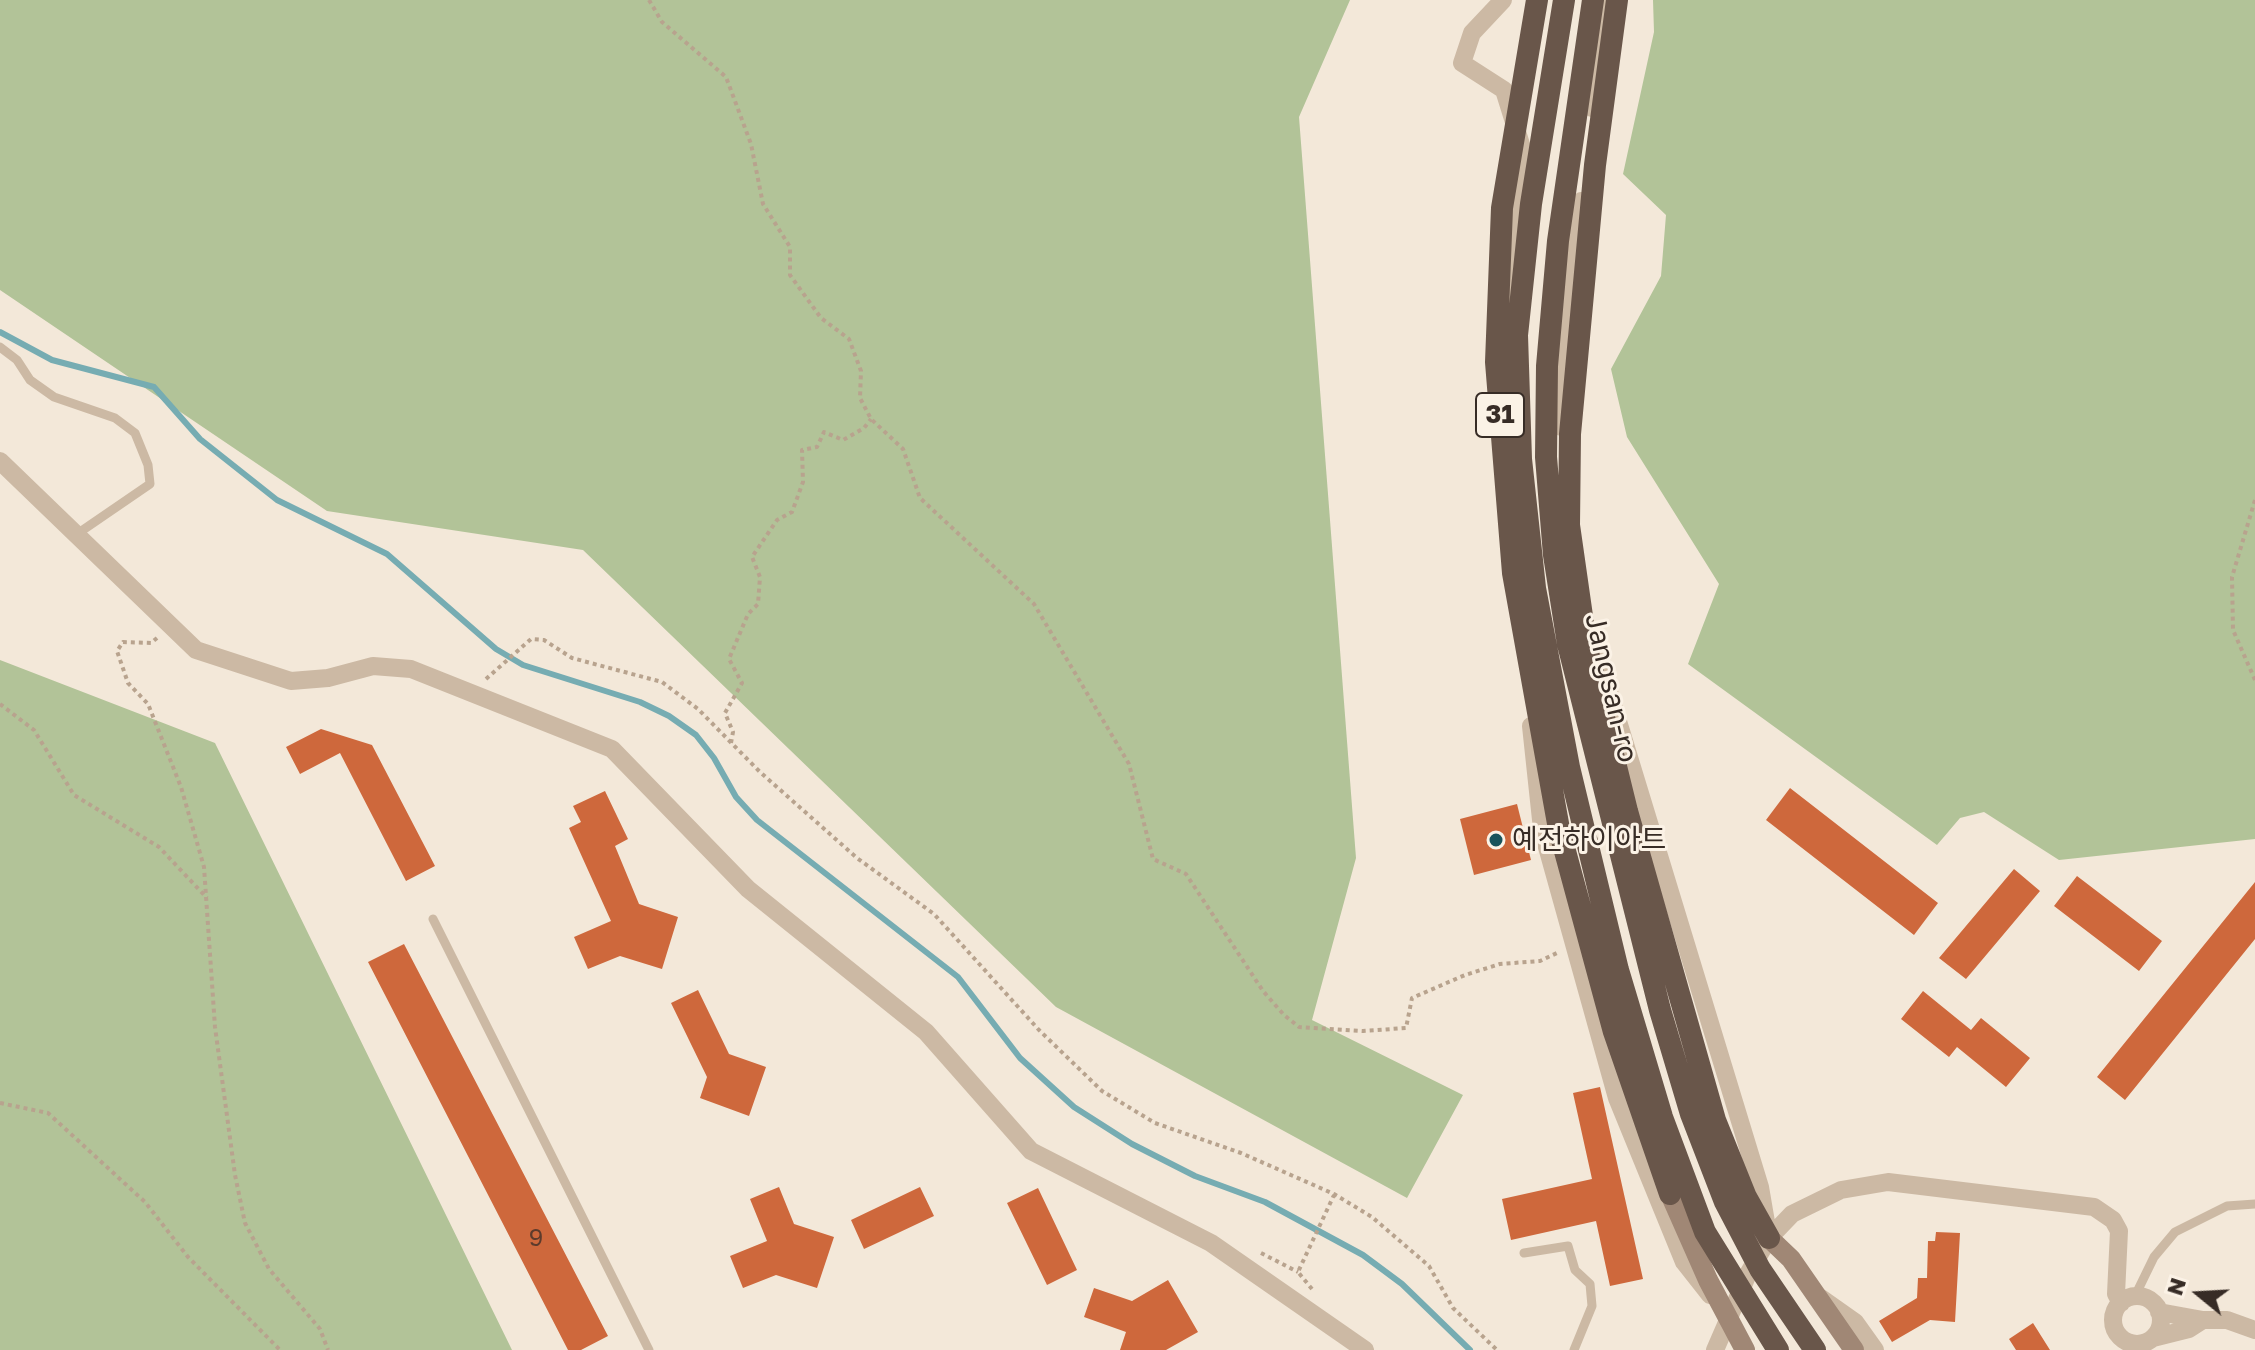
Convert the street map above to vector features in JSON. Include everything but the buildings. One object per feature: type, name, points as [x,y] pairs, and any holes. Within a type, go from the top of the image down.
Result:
[{"type":"highway","name":"31","points":[[1537,0],[1502,208],[1496,362],[1513,573],[1559,829],[1614,1032],[1670,1194]]},
{"type":"highway","name":"Jangsan-ro","points":[[1564,0],[1531,204],[1517,335],[1521,459],[1535,588],[1573,781],[1618,970],[1662,1117],[1705,1232],[1778,1350]]},
{"type":"highway","name":"Jangsan-ro","points":[[1593,0],[1558,241],[1547,366],[1547,471],[1554,555],[1568,644],[1660,1010],[1691,1114],[1725,1202],[1760,1269],[1815,1350]]},
{"type":"highway","points":[[1617,0],[1595,165],[1571,418],[1569,525],[1586,644],[1627,811],[1715,1120],[1746,1197],[1769,1238]]},
{"type":"main road","name":"31","points":[[1670,1194],[1745,1350]]},
{"type":"main road","points":[[1769,1238],[1791,1259],[1854,1350]]},
{"type":"street","points":[[1503,0],[1472,33],[1462,63],[1504,90],[1523,151],[1511,255],[1505,365],[1527,541],[1525,675],[1542,829],[1617,1098],[1684,1262],[1729,1320]]},
{"type":"street","points":[[1605,0],[1562,363],[1560,536],[1760,1187],[1769,1238]]},
{"type":"street","points":[[0,461],[196,650],[291,681],[328,678],[373,666],[411,669],[612,749],[748,889],[926,1032],[1031,1151],[1211,1243],[1365,1350]]},
{"type":"street","points":[[1527,541],[1560,536]]},
{"type":"street","points":[[1715,1350],[1748,1274],[1769,1238],[1792,1214],[1841,1190],[1888,1182],[2094,1207],[2113,1220],[2119,1231],[2116,1294],[2128,1300],[2150,1300],[2159,1312],[2161,1321],[2153,1338]]},
{"type":"street","points":[[1815,1294],[1855,1322],[1875,1350]]},
{"type":"street","points":[[2128,1300],[2114,1315],[2116,1343],[2135,1344],[2189,1329],[2203,1320]]},
{"type":"street","points":[[2159,1312],[2203,1320],[2227,1320],[2255,1330]]},
{"type":"lane","points":[[0,347],[17,360],[30,380],[54,397],[115,418],[135,433],[144,454],[150,484],[77,534]]},
{"type":"lane","points":[[433,919],[649,1350]]},
{"type":"lane","points":[[2128,1300],[2154,1257],[2175,1232],[2191,1221],[2227,1206],[2255,1204]]},
{"type":"lane","points":[[1524,1253],[1568,1246],[1575,1270],[1590,1284],[1592,1306],[1574,1350]]},
{"type":"path","points":[[649,0],[662,22],[726,77],[751,144],[763,204],[790,247],[790,275],[821,318],[849,339],[861,371],[860,398],[871,419],[903,449],[920,498],[1034,604],[1129,764],[1153,859],[1186,874],[1263,991],[1299,1027],[1363,1031],[1406,1028],[1412,998],[1465,975],[1500,964],[1540,961],[1573,945]]},
{"type":"path","points":[[731,743],[733,732],[725,713],[742,683],[729,659],[748,614],[758,604],[760,577],[752,557],[777,520],[792,512],[803,482],[802,450],[817,447],[824,432],[843,440],[864,428],[871,419]]},
{"type":"path","points":[[2255,500],[2232,577],[2233,630],[2255,680]]},
{"type":"path","points":[[172,627],[151,643],[123,642],[117,651],[128,683],[148,704],[181,787],[204,867],[215,1027],[235,1175],[245,1223],[269,1269],[320,1329],[328,1350]]},
{"type":"path","points":[[480,684],[531,639],[544,640],[572,658],[662,682],[698,709],[857,858],[934,914],[1039,1030],[1102,1091],[1155,1123],[1241,1153],[1334,1194],[1372,1217],[1429,1266],[1453,1308],[1497,1350]]},
{"type":"path","points":[[0,704],[34,730],[74,795],[159,847],[208,899]]},
{"type":"path","points":[[0,1103],[48,1113],[145,1202],[188,1257],[280,1350]]},
{"type":"path","points":[[1307,1256],[1334,1194]]},
{"type":"green space","points":[[0,0],[1350,0],[1299,117],[1356,858],[1312,1020],[1463,1095],[1407,1198],[1056,1007],[583,550],[327,511],[0,290]]},
{"type":"green space","points":[[1653,0],[2255,0],[2255,839],[2059,860],[1984,812],[1960,818],[1937,845],[1688,664],[1719,584],[1627,437],[1611,369],[1661,276],[1666,215],[1623,174],[1654,32]]},
{"type":"green space","points":[[0,660],[215,743],[512,1350],[0,1350]]},
{"type":"waterway","points":[[0,332],[52,360],[154,387],[200,439],[277,500],[387,554],[496,649],[523,665],[640,702],[669,716],[696,735],[714,758],[736,797],[757,820],[958,977],[1020,1058],[1074,1107],[1132,1144],[1195,1176],[1265,1202],[1363,1255],[1402,1284],[1470,1350]]},
{"type":"place","name":"예전하이아트","points":[[1496,840]]}]
